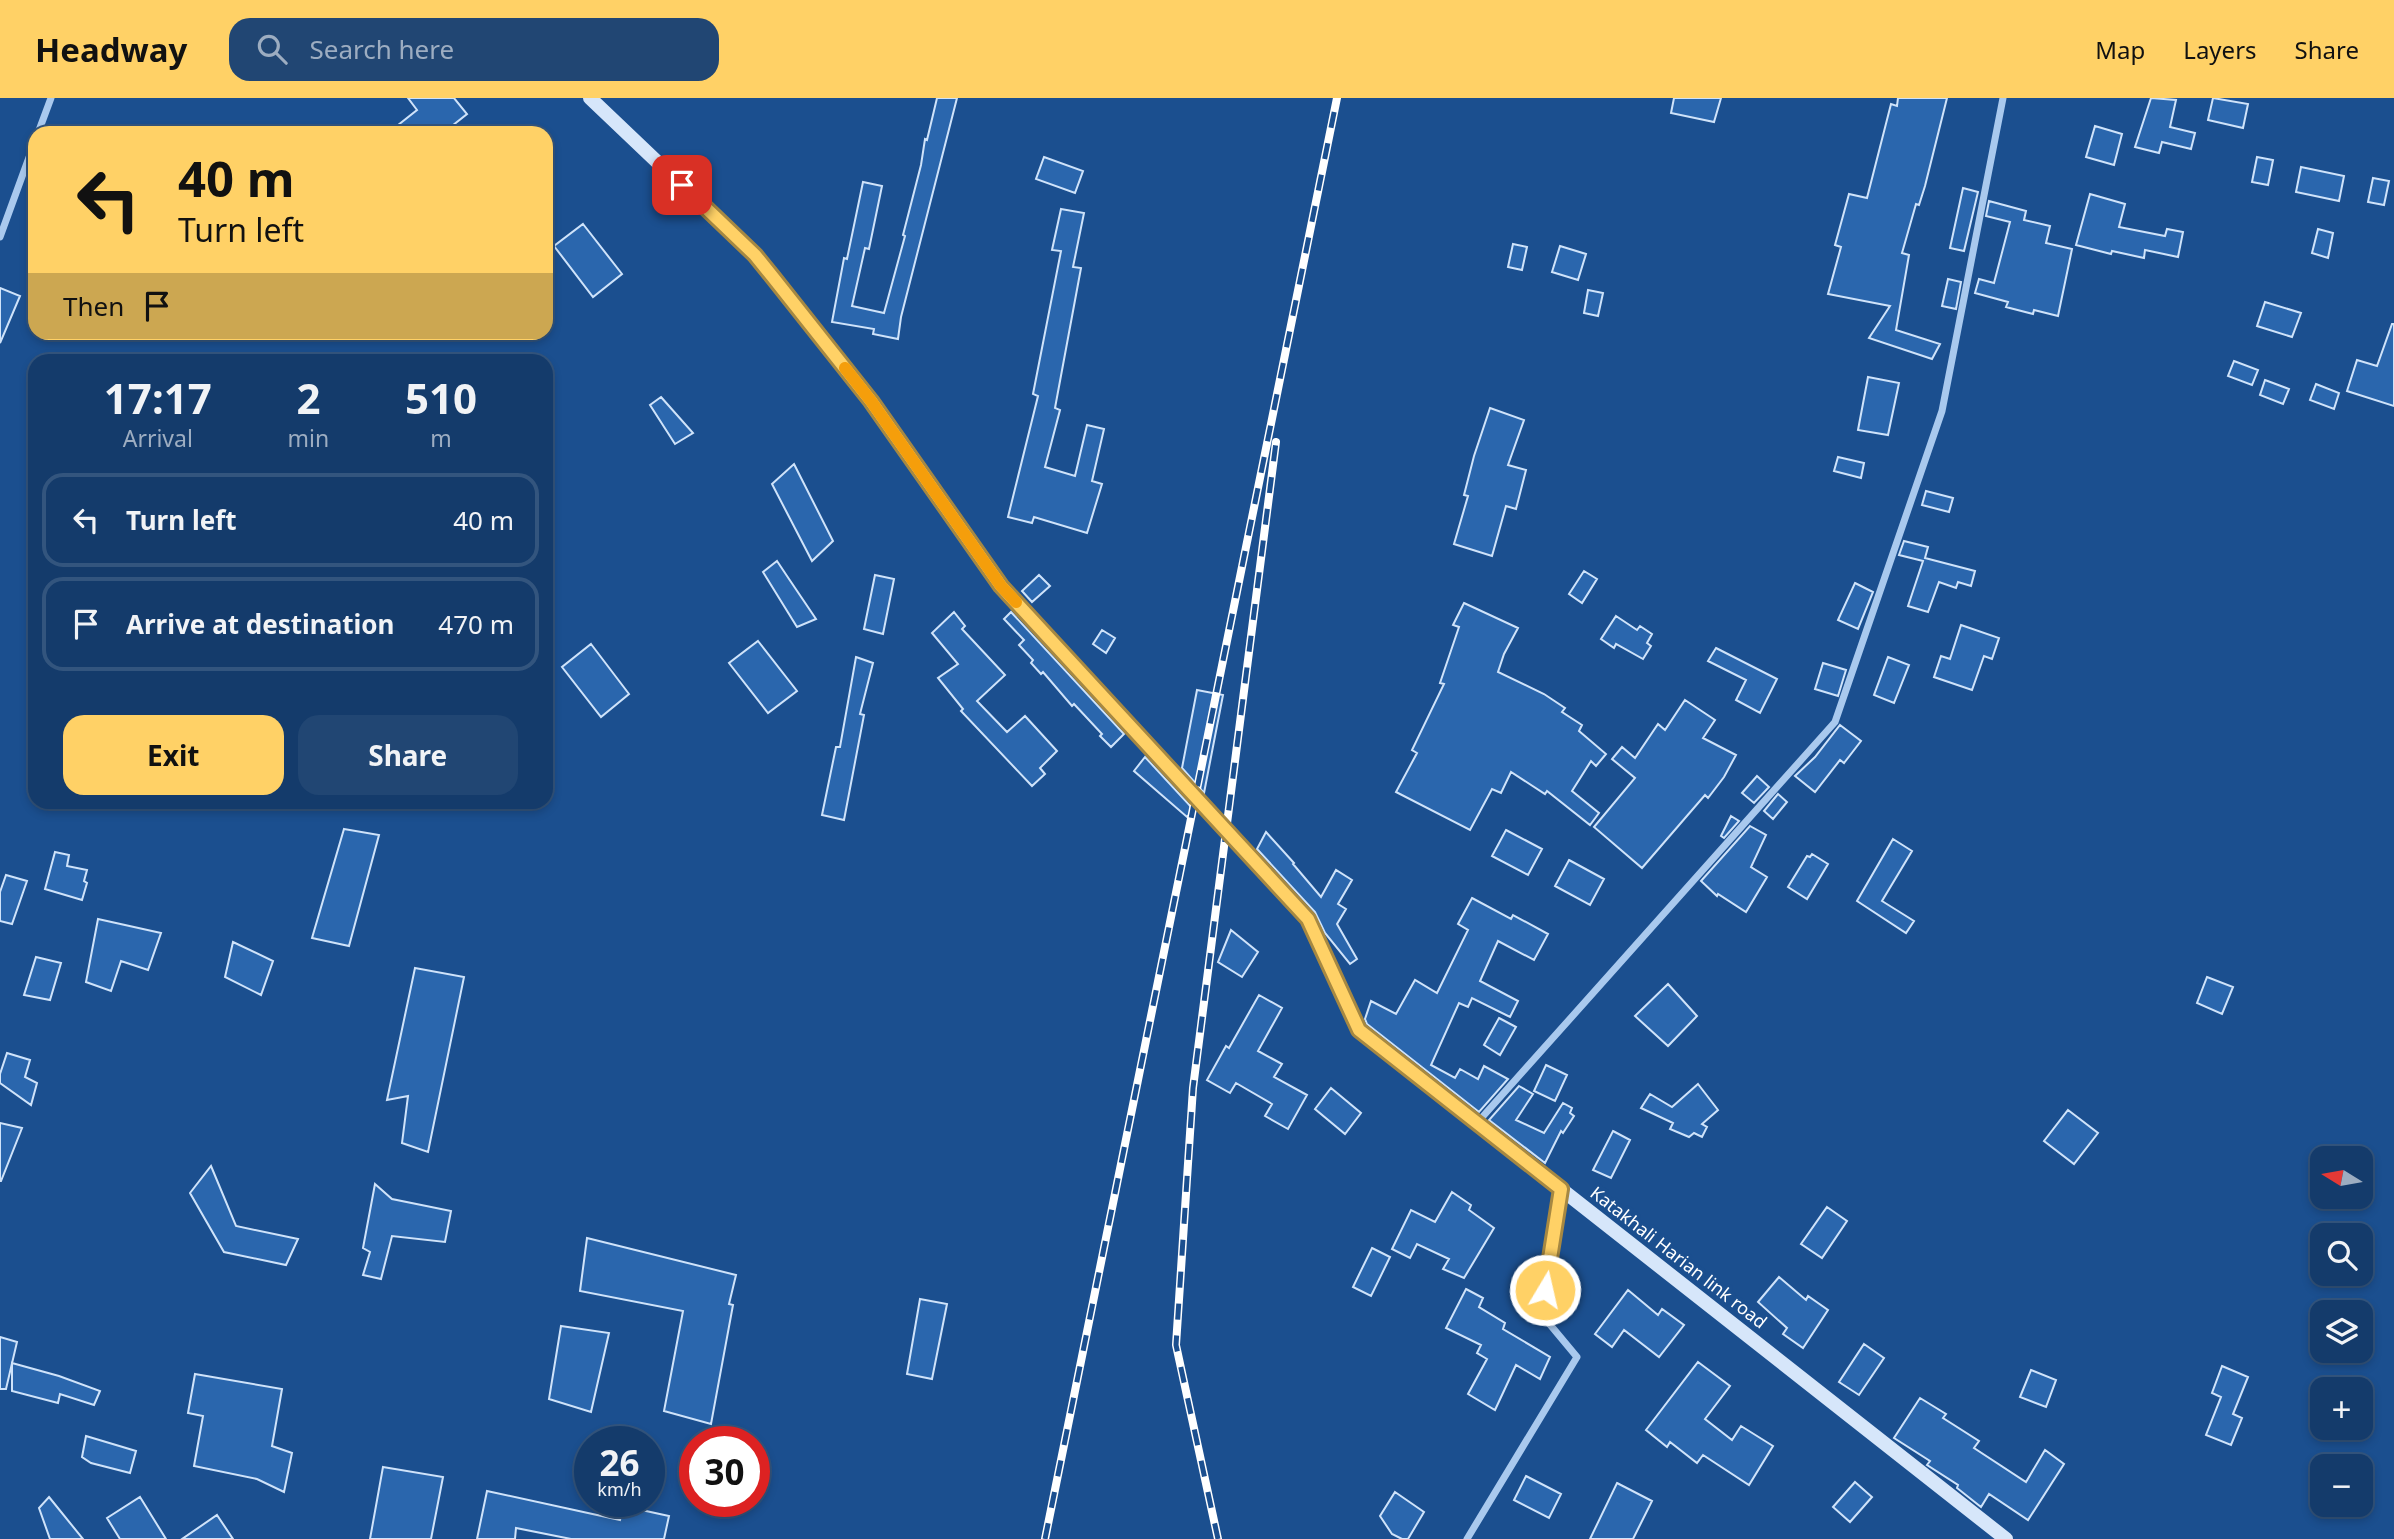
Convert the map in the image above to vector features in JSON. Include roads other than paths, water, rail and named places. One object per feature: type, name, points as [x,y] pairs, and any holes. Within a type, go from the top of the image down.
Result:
[{"type":"street","points":[[41,126],[51,98]]},
{"type":"street","name":"Katakhali Harian link road","points":[[590,98],[755,255],[871,401],[1001,586],[1308,919],[1359,1030],[2006,1539]]},
{"type":"street","points":[[1477,1123],[1835,722],[1942,411],[2003,98]]},
{"type":"street","points":[[0,237],[28,160]]},
{"type":"street","points":[[1467,1539],[1577,1357],[1542,1315],[1561,1189]]},
{"type":"railway","points":[[1045,1539],[1337,98]]},
{"type":"railway","points":[[1218,1539],[1176,1345],[1193,1088],[1276,442]]}]
